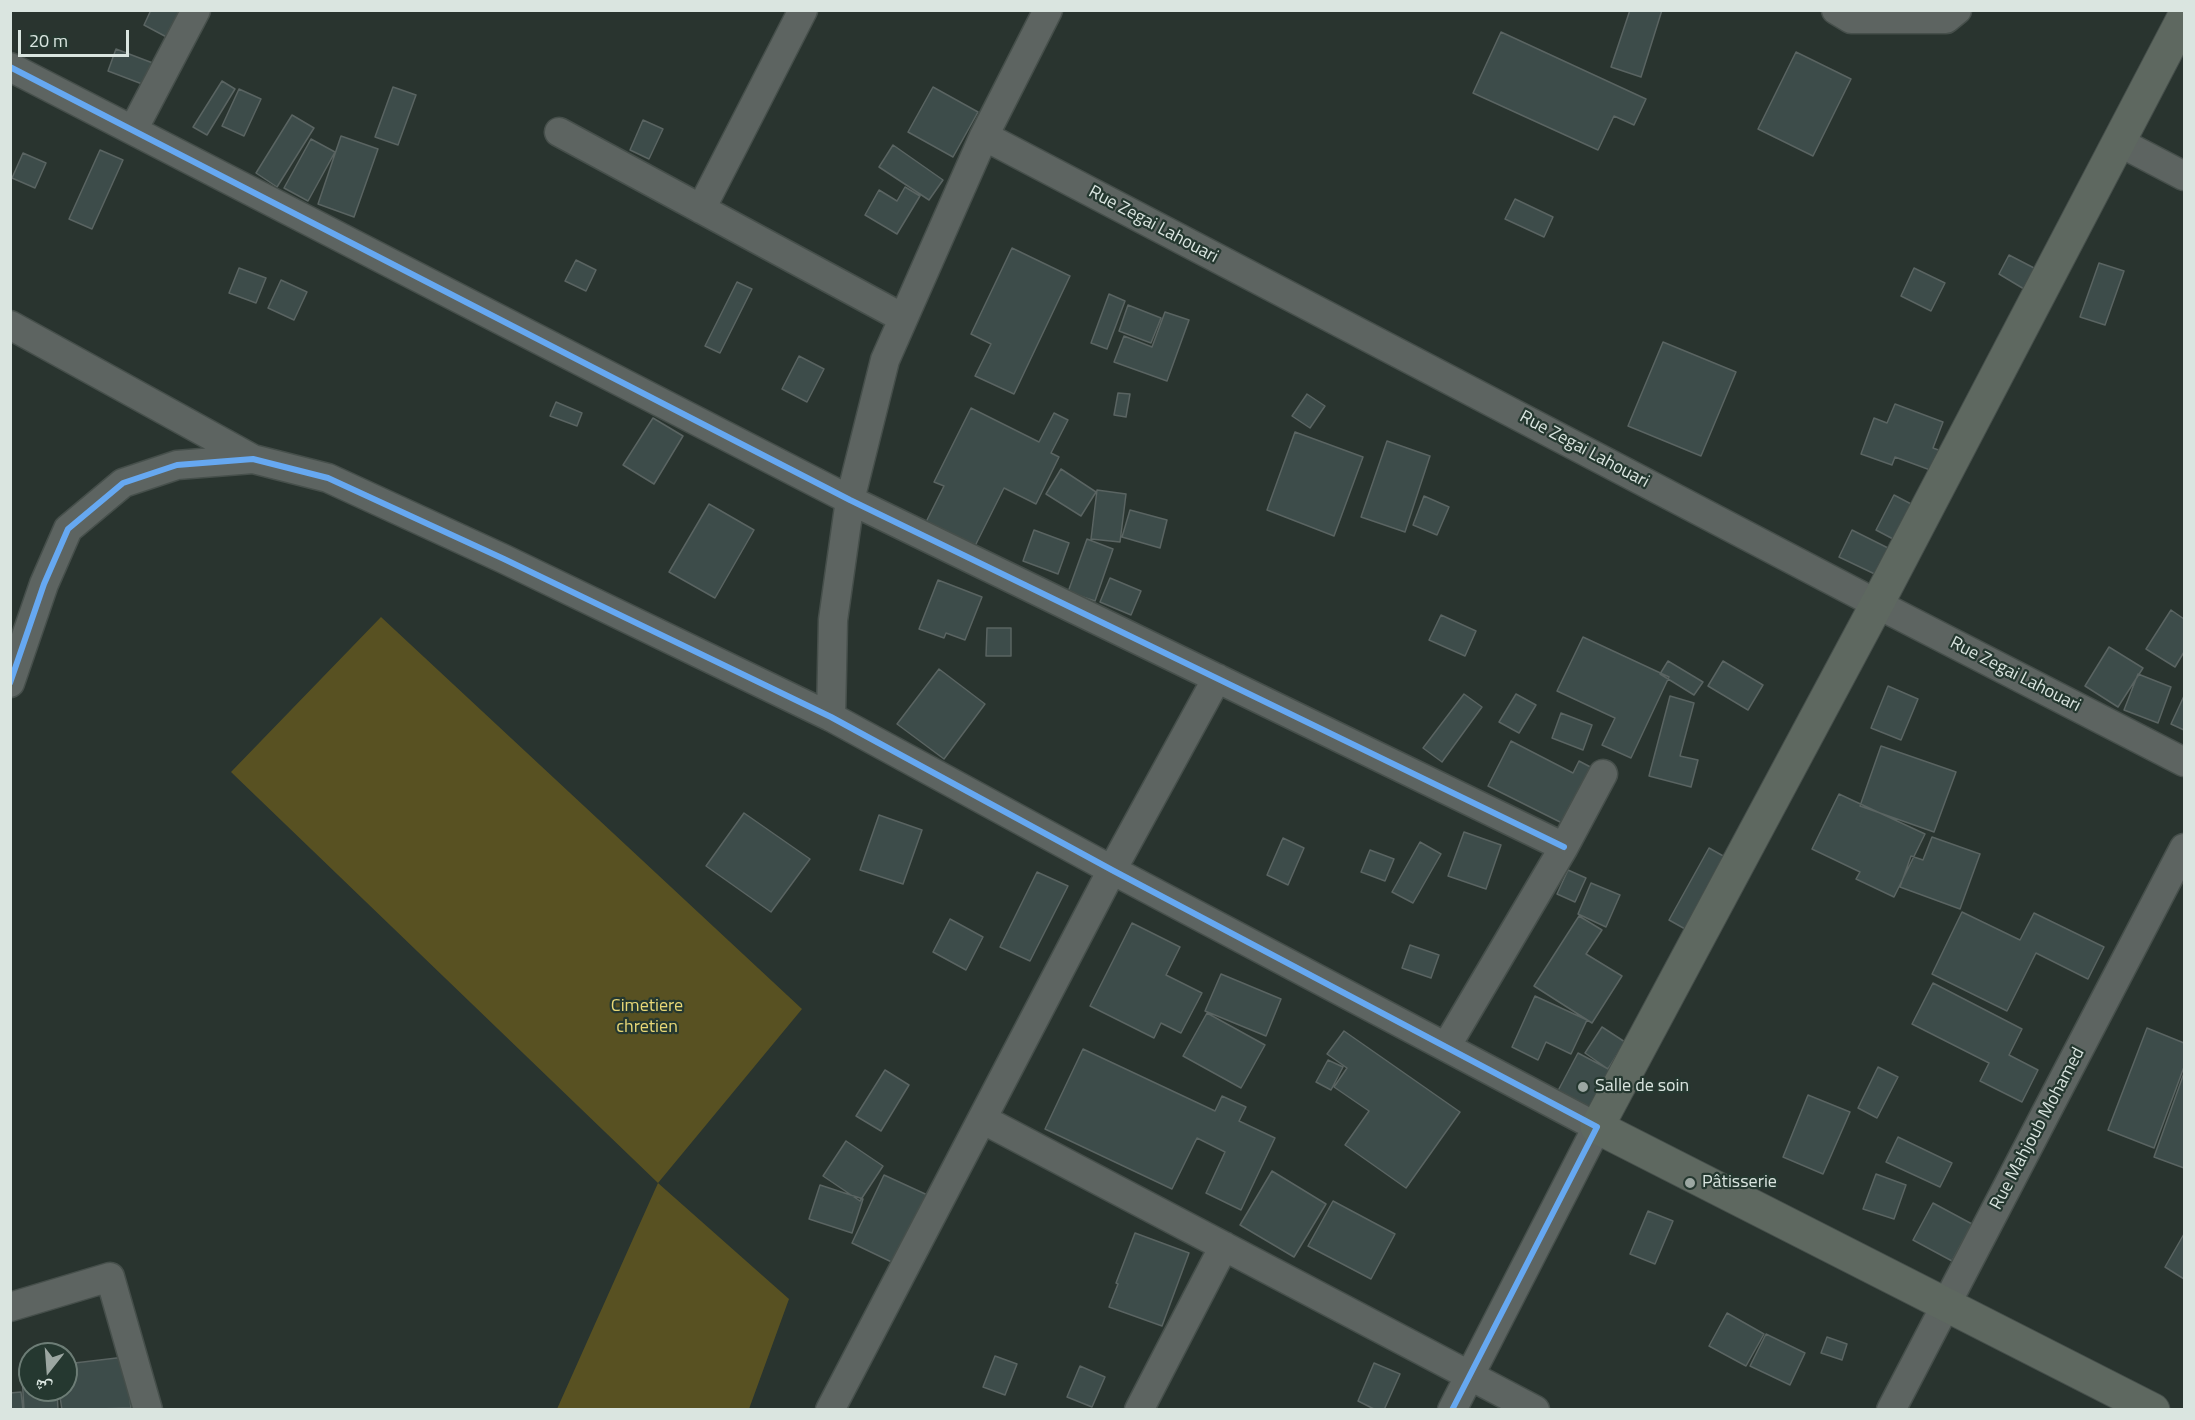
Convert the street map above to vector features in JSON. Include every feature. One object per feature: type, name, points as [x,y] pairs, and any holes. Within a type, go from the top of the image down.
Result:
[{"type":"main road","points":[[2153,1410],[1597,1126],[1877,604],[2184,17]]},
{"type":"street","points":[[133,130],[196,10]]},
{"type":"street","points":[[701,209],[803,10]]},
{"type":"street","points":[[831,717],[833,620],[850,500],[885,360],[984,136],[1048,10]]},
{"type":"street","points":[[1836,10],[1851,19],[1946,19],[1957,10]]},
{"type":"street","points":[[10,67],[850,500],[1564,847]]},
{"type":"street","points":[[560,132],[903,318]]},
{"type":"street","name":"Rue Zegai Lahouari","points":[[984,136],[1877,604],[2184,762]]},
{"type":"street","points":[[2119,142],[2184,176]]},
{"type":"street","points":[[10,324],[253,459],[328,478],[504,559],[831,717],[1112,870],[1597,1126],[1452,1410]]},
{"type":"street","points":[[10,683],[44,584],[68,528],[123,483],[177,465],[253,459]]},
{"type":"street","points":[[830,1410],[1112,870],[1217,678]]},
{"type":"street","points":[[1446,1047],[1564,847],[1604,774]]},
{"type":"street","name":"Rue Mahjoub Mohamed","points":[[1891,1410],[2184,848]]},
{"type":"street","points":[[982,1119],[1535,1410]]},
{"type":"street","points":[[1139,1410],[1224,1246]]},
{"type":"street","points":[[10,1307],[110,1276],[148,1410]]},
{"type":"green space","name":"Cimetiere chretien","points":[[381,617],[802,1009],[658,1183],[231,772]]},
{"type":"green space","points":[[658,1183],[789,1299],[749,1409],[557,1409]]},
{"type":"building","points":[[151,10],[175,10],[202,25],[189,49],[144,25]]},
{"type":"building","points":[[1630,10],[1662,10],[1641,77],[1611,67]]},
{"type":"building","points":[[1501,32],[1646,99],[1634,125],[1614,116],[1598,150],[1473,93]]},
{"type":"building","points":[[116,49],[158,65],[150,87],[108,71]]},
{"type":"building","points":[[1796,52],[1851,79],[1813,156],[1758,129]]},
{"type":"building","points":[[222,81],[235,89],[207,135],[193,127]]},
{"type":"building","points":[[393,87],[416,95],[398,145],[375,137]]},
{"type":"building","points":[[933,87],[978,112],[953,157],[908,132]]},
{"type":"building","points":[[239,89],[261,99],[244,136],[222,126]]},
{"type":"building","points":[[292,115],[314,128],[277,187],[256,173]]},
{"type":"building","points":[[643,120],[663,129],[649,159],[630,150]]},
{"type":"building","points":[[341,136],[378,149],[354,217],[318,204]]},
{"type":"building","points":[[311,139],[335,152],[308,201],[284,188]]},
{"type":"building","points":[[893,145],[943,180],[929,200],[879,167]]},
{"type":"building","points":[[100,150],[123,160],[92,229],[69,219]]},
{"type":"building","points":[[23,153],[46,163],[35,188],[12,178]]},
{"type":"building","points":[[905,187],[920,196],[897,234],[865,215],[879,190],[897,201]]},
{"type":"building","points":[[1515,199],[1553,217],[1544,237],[1505,219]]},
{"type":"building","points":[[1012,248],[1070,276],[1014,394],[975,376],[991,344],[971,334]]},
{"type":"building","points":[[2009,255],[2036,269],[2024,289],[1999,274]]},
{"type":"building","points":[[576,260],[596,270],[586,291],[565,281]]},
{"type":"building","points":[[2099,263],[2124,271],[2105,325],[2080,317]]},
{"type":"building","points":[[239,268],[266,278],[256,303],[229,293]]},
{"type":"building","points":[[1914,268],[1945,283],[1931,311],[1901,296]]},
{"type":"building","points":[[281,280],[307,292],[294,320],[268,308]]},
{"type":"building","points":[[737,282],[752,289],[720,353],[705,346]]},
{"type":"building","points":[[1109,294],[1125,301],[1107,349],[1091,343]]},
{"type":"building","points":[[1128,305],[1161,318],[1151,343],[1119,331]]},
{"type":"building","points":[[1165,312],[1189,320],[1167,381],[1114,362],[1124,336],[1152,347]]},
{"type":"building","points":[[1663,342],[1736,372],[1701,456],[1628,426]]},
{"type":"building","points":[[799,356],[824,369],[807,402],[782,389]]},
{"type":"building","points":[[1118,393],[1130,394],[1126,417],[1114,415]]},
{"type":"building","points":[[1307,394],[1325,406],[1310,428],[1292,416]]},
{"type":"building","points":[[556,402],[582,413],[577,426],[550,416]]},
{"type":"building","points":[[1895,404],[1943,422],[1933,448],[1949,454],[1941,474],[1895,457],[1892,465],[1861,454],[1874,418],[1887,423]]},
{"type":"building","points":[[971,408],[1039,442],[1054,413],[1068,420],[1051,453],[1059,457],[1036,504],[1004,488],[974,548],[925,524],[944,486],[934,482]]},
{"type":"building","points":[[653,418],[683,436],[654,484],[623,465]]},
{"type":"building","points":[[1295,432],[1363,457],[1334,536],[1267,510]]},
{"type":"building","points":[[1387,441],[1430,456],[1405,532],[1361,517]]},
{"type":"building","points":[[1061,469],[1096,492],[1081,516],[1046,494]]},
{"type":"building","points":[[1097,490],[1126,494],[1120,542],[1091,539]]},
{"type":"building","points":[[1894,495],[1913,505],[1895,540],[1876,530]]},
{"type":"building","points":[[1424,496],[1449,507],[1437,535],[1413,525]]},
{"type":"building","points":[[709,504],[754,530],[715,598],[669,572]]},
{"type":"building","points":[[1130,510],[1167,520],[1160,548],[1122,537]]},
{"type":"building","points":[[1034,530],[1069,543],[1058,574],[1023,561]]},
{"type":"building","points":[[1852,530],[1894,551],[1881,577],[1839,557]]},
{"type":"building","points":[[1087,539],[1113,549],[1095,601],[1068,592]]},
{"type":"building","points":[[1110,578],[1141,591],[1131,615],[1100,602]]},
{"type":"building","points":[[938,580],[982,597],[965,640],[946,633],[944,638],[919,629]]},
{"type":"building","points":[[2171,610],[2184,619],[2184,652],[2175,667],[2146,649]]},
{"type":"building","points":[[1441,615],[1476,631],[1465,656],[1429,640]]},
{"type":"building","points":[[987,628],[1011,628],[1011,656],[986,656]]},
{"type":"building","points":[[1583,637],[1669,677],[1631,758],[1602,745],[1615,718],[1557,691]]},
{"type":"building","points":[[2109,647],[2143,668],[2118,707],[2085,686]]},
{"type":"building","points":[[1668,661],[1703,682],[1694,695],[1660,674]]},
{"type":"building","points":[[1723,661],[1763,685],[1748,710],[1708,686]]},
{"type":"building","points":[[939,669],[985,704],[944,759],[897,724]]},
{"type":"building","points":[[2138,674],[2171,687],[2158,723],[2124,710]]},
{"type":"building","points":[[1888,686],[1918,699],[1901,740],[1871,728]]},
{"type":"building","points":[[1464,694],[1482,707],[1442,762],[1423,748]]},
{"type":"building","points":[[1516,694],[1536,705],[1519,733],[1499,722]]},
{"type":"building","points":[[1670,696],[1694,703],[1680,756],[1698,760],[1691,787],[1649,776]]},
{"type":"building","points":[[2184,696],[2184,730],[2171,724]]},
{"type":"building","points":[[1561,713],[1592,725],[1583,750],[1552,738]]},
{"type":"building","points":[[1511,741],[1573,773],[1579,761],[1600,772],[1572,828],[1488,786]]},
{"type":"building","points":[[1881,746],[1956,772],[1934,832],[1860,806]]},
{"type":"building","points":[[1839,794],[1925,834],[1894,897],[1856,879],[1860,872],[1812,849]]},
{"type":"building","points":[[744,813],[810,859],[771,912],[706,866]]},
{"type":"building","points":[[879,815],[922,830],[903,884],[860,870]]},
{"type":"building","points":[[1464,832],[1501,845],[1486,889],[1448,876]]},
{"type":"building","points":[[1932,837],[1980,854],[1960,909],[1900,887],[1911,856],[1923,860]]},
{"type":"building","points":[[1283,838],[1304,848],[1288,885],[1267,875]]},
{"type":"building","points":[[1420,842],[1441,854],[1413,903],[1392,892]]},
{"type":"building","points":[[1709,848],[1734,862],[1694,934],[1669,920]]},
{"type":"building","points":[[1370,850],[1394,859],[1385,881],[1361,872]]},
{"type":"building","points":[[1568,870],[1586,878],[1575,902],[1557,894]]},
{"type":"building","points":[[1037,872],[1068,886],[1030,961],[1000,947]]},
{"type":"building","points":[[1591,883],[1620,895],[1606,927],[1578,914]]},
{"type":"building","points":[[1962,912],[2020,940],[2034,913],[2104,947],[2088,979],[2036,953],[2007,1011],[1932,974]]},
{"type":"building","points":[[1579,916],[1602,930],[1586,954],[1622,976],[1592,1023],[1534,986]]},
{"type":"building","points":[[950,919],[983,937],[966,970],[933,952]]},
{"type":"building","points":[[1132,923],[1180,947],[1166,975],[1202,993],[1181,1033],[1161,1023],[1154,1038],[1090,1006]]},
{"type":"building","points":[[1410,945],[1439,955],[1431,978],[1402,968]]},
{"type":"building","points":[[1221,974],[1281,999],[1266,1036],[1205,1011]]},
{"type":"building","points":[[1933,983],[2022,1029],[2009,1055],[2038,1070],[2022,1102],[1980,1081],[1989,1063],[1912,1024]]},
{"type":"building","points":[[1535,996],[1587,1020],[1571,1054],[1546,1042],[1538,1060],[1512,1047]]},
{"type":"building","points":[[1207,1013],[1265,1045],[1241,1088],[1183,1056]]},
{"type":"building","points":[[1602,1027],[1625,1042],[1608,1069],[1585,1053]]},
{"type":"building","points":[[2147,1028],[2184,1043],[2184,1067],[2154,1148],[2108,1130]]},
{"type":"building","points":[[1344,1031],[1460,1112],[1406,1188],[1345,1145],[1369,1111],[1334,1087],[1347,1068],[1327,1054]]},
{"type":"building","points":[[1083,1049],[1215,1111],[1222,1096],[1246,1107],[1239,1121],[1275,1138],[1241,1210],[1206,1193],[1225,1152],[1197,1138],[1172,1189],[1045,1129]]},
{"type":"building","name":"Salle de soin","points":[[1578,1053],[1614,1072],[1588,1122],[1552,1102]]},
{"type":"building","points":[[1328,1060],[1343,1067],[1331,1090],[1316,1082]]},
{"type":"building","points":[[1878,1067],[1898,1077],[1877,1118],[1858,1108]]},
{"type":"building","points":[[885,1070],[909,1085],[881,1131],[856,1116]]},
{"type":"building","points":[[2184,1073],[2184,1168],[2154,1157]]},
{"type":"building","points":[[1808,1095],[1850,1112],[1823,1174],[1783,1157]]},
{"type":"building","points":[[1898,1137],[1952,1163],[1940,1187],[1886,1162]]},
{"type":"building","points":[[846,1141],[883,1166],[860,1201],[823,1176]]},
{"type":"building","points":[[1272,1171],[1326,1204],[1294,1257],[1240,1225]]},
{"type":"building","points":[[1876,1174],[1906,1185],[1894,1219],[1863,1209]]},
{"type":"building","points":[[884,1175],[934,1198],[902,1267],[852,1243]]},
{"type":"building","points":[[820,1185],[863,1199],[852,1233],[809,1219]]},
{"type":"building","points":[[1333,1201],[1395,1234],[1371,1279],[1308,1246]]},
{"type":"building","points":[[1933,1203],[1972,1224],[1952,1261],[1913,1240]]},
{"type":"building","points":[[1648,1211],[1673,1221],[1655,1264],[1630,1254]]},
{"type":"building","points":[[1135,1233],[1189,1253],[1162,1326],[1109,1307]]},
{"type":"building","points":[[2184,1234],[2184,1279],[2165,1267]]},
{"type":"building","points":[[1727,1313],[1764,1334],[1746,1366],[1709,1346]]},
{"type":"building","points":[[1766,1334],[1805,1353],[1790,1385],[1750,1366]]},
{"type":"building","points":[[1827,1337],[1847,1344],[1842,1360],[1821,1353]]},
{"type":"building","points":[[995,1356],[1017,1364],[1005,1395],[983,1387]]},
{"type":"building","points":[[125,1357],[131,1408],[62,1410],[61,1402],[78,1402],[78,1363]]},
{"type":"building","points":[[1374,1363],[1400,1374],[1384,1410],[1376,1410],[1358,1401]]},
{"type":"building","points":[[1080,1366],[1105,1377],[1092,1407],[1067,1397]]},
{"type":"building","points":[[18,1392],[18,1402],[22,1402],[23,1410],[10,1410],[10,1393]]},
{"type":"building","points":[[24,1402],[58,1402],[58,1410],[24,1410]]},
{"type":"cycle path","points":[[10,67],[850,500],[1564,847]]},
{"type":"cycle path","points":[[10,683],[44,584],[68,529],[123,483],[177,465],[253,459],[328,478],[504,559],[831,717],[1112,870],[1597,1127],[1452,1410]]},
{"type":"place","name":"Salle de soin","points":[[1583,1087]]},
{"type":"place","name":"Pâtisserie","points":[[1690,1183]]}]
